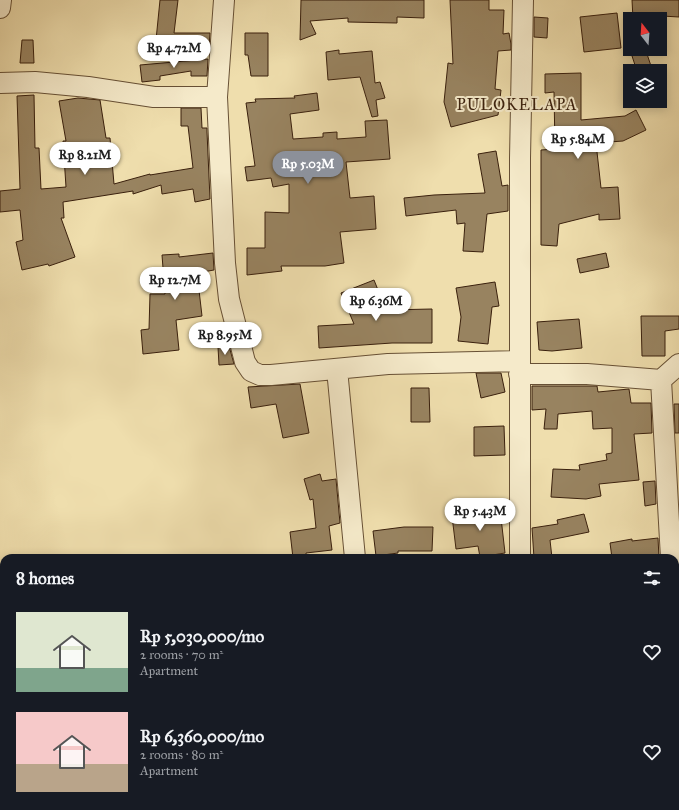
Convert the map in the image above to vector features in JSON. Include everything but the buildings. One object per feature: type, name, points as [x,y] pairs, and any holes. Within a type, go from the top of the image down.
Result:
[{"type":"street","points":[[0,8],[1,0]]},
{"type":"street","points":[[224,0],[217,97],[225,263],[229,299],[245,362],[251,371],[260,375],[396,364],[519,367],[661,380],[679,364]]},
{"type":"street","points":[[520,554],[520,158],[523,0]]},
{"type":"street","points":[[0,83],[35,82],[88,87],[154,97],[217,97]]},
{"type":"street","points":[[337,369],[355,554]]},
{"type":"street","points":[[661,380],[671,554]]},
{"type":"district","name":"PULOKELAPA","points":[[517,104]]}]
